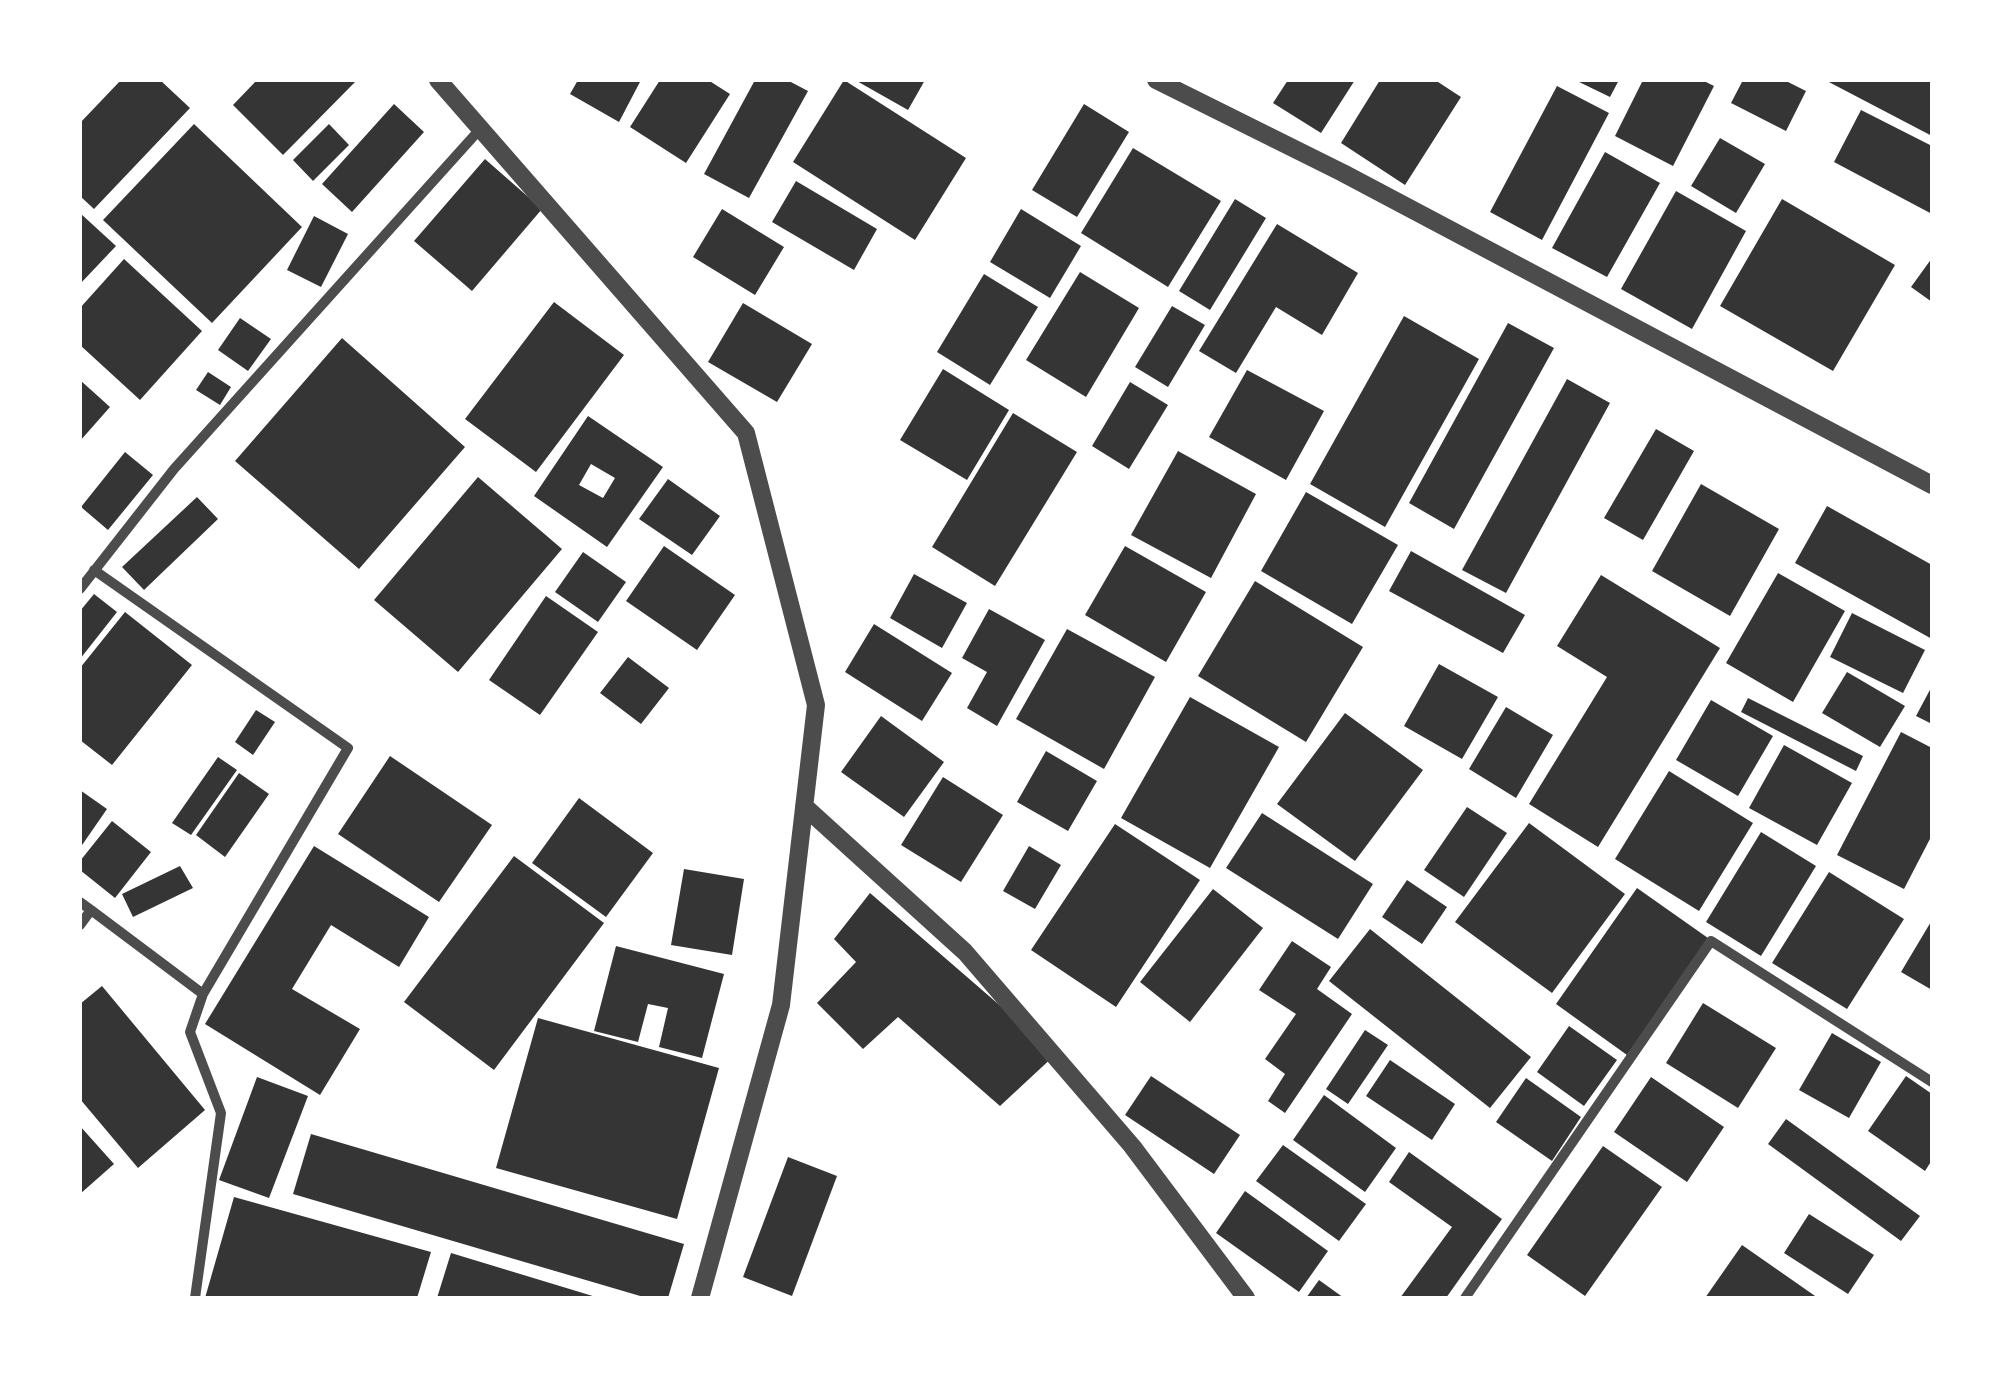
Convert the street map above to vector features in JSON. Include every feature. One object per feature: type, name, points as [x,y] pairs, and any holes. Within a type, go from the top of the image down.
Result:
[{"type":"street","points":[[438,80],[746,433],[816,705],[781,1005],[700,1298]]},
{"type":"street","points":[[1156,80],[1343,173],[1932,485]]},
{"type":"street","points":[[80,589],[174,469],[481,128]]},
{"type":"street","points":[[94,570],[348,748],[203,994],[190,1032],[221,1113],[194,1298]]},
{"type":"street","points":[[804,806],[966,952],[1132,1146],[1246,1298]]},
{"type":"street","points":[[80,902],[203,994]]},
{"type":"street","points":[[80,925],[92,910]]},
{"type":"street","points":[[1464,1298],[1711,941],[1932,1082]]},
{"type":"building","points":[[121,80],[160,80],[190,108],[94,209],[80,196],[80,123]]},
{"type":"building","points":[[257,80],[357,80],[283,155],[233,105]]},
{"type":"building","points":[[578,80],[641,80],[619,122],[570,94]]},
{"type":"building","points":[[660,80],[708,80],[730,94],[686,163],[630,127]]},
{"type":"building","points":[[755,80],[787,80],[808,91],[749,198],[704,174]]},
{"type":"building","points":[[844,80],[966,158],[915,240],[793,162]]},
{"type":"building","points":[[855,80],[925,80],[908,110]]},
{"type":"building","points":[[1288,80],[1355,80],[1321,133],[1273,103]]},
{"type":"building","points":[[1380,80],[1435,80],[1461,97],[1405,185],[1341,143]]},
{"type":"building","points":[[1575,80],[1619,80],[1610,97]]},
{"type":"building","points":[[1643,80],[1702,80],[1714,86],[1673,166],[1615,136]]},
{"type":"building","points":[[1743,80],[1784,80],[1806,91],[1786,131],[1731,103]]},
{"type":"building","points":[[1825,80],[1932,80],[1932,136]]},
{"type":"building","points":[[1557,86],[1609,113],[1542,240],[1490,212]]},
{"type":"building","points":[[394,104],[424,132],[352,212],[322,184]]},
{"type":"building","points":[[1084,104],[1129,132],[1077,217],[1032,190]]},
{"type":"building","points":[[1861,110],[1932,146],[1932,214],[1834,162]]},
{"type":"building","points":[[194,124],[302,227],[212,323],[103,220]]},
{"type":"building","points":[[329,124],[349,145],[313,181],[293,160]]},
{"type":"building","points":[[1720,138],[1765,164],[1736,213],[1691,186]]},
{"type":"building","points":[[1133,148],[1221,201],[1168,287],[1081,233]]},
{"type":"building","points":[[1605,152],[1660,183],[1607,277],[1552,248]]},
{"type":"building","points":[[485,159],[542,209],[472,291],[414,241]]},
{"type":"building","points":[[796,181],[877,229],[854,270],[772,222]]},
{"type":"building","points":[[1676,191],[1746,231],[1692,329],[1621,289]]},
{"type":"building","points":[[1235,199],[1266,218],[1210,310],[1179,291]]},
{"type":"building","points":[[1782,199],[1895,265],[1833,371],[1720,306]]},
{"type":"building","points":[[722,209],[784,247],[755,295],[693,257]]},
{"type":"building","points":[[1021,209],[1081,246],[1050,298],[990,262]]},
{"type":"building","points":[[80,213],[116,246],[80,284]]},
{"type":"building","points":[[314,216],[348,234],[321,287],[287,270]]},
{"type":"building","points":[[1277,224],[1358,273],[1322,335],[1276,307],[1236,373],[1199,351]]},
{"type":"building","points":[[1932,258],[1932,302],[1911,287]]},
{"type":"building","points":[[124,259],[202,331],[140,400],[80,345],[80,308]]},
{"type":"building","points":[[1080,272],[1139,308],[1086,397],[1026,360]]},
{"type":"building","points":[[984,274],[1038,307],[990,385],[937,352]]},
{"type":"building","points":[[554,302],[624,355],[536,472],[465,419]]},
{"type":"building","points":[[743,303],[812,344],[777,402],[708,362]]},
{"type":"building","points":[[1172,306],[1205,325],[1168,387],[1135,367]]},
{"type":"building","points":[[1404,316],[1479,359],[1385,527],[1310,484]]},
{"type":"building","points":[[240,318],[271,339],[248,371],[218,350]]},
{"type":"building","points":[[1508,323],[1554,348],[1454,529],[1409,503]]},
{"type":"building","points":[[342,338],[465,447],[359,569],[235,461]]},
{"type":"building","points":[[943,369],[1009,410],[967,480],[900,440]]},
{"type":"building","points":[[1247,370],[1324,411],[1286,480],[1209,437]]},
{"type":"building","points":[[208,372],[231,387],[220,405],[196,390]]},
{"type":"building","points":[[1567,379],[1610,403],[1506,593],[1462,570]]},
{"type":"building","points":[[80,380],[110,407],[80,441]]},
{"type":"building","points":[[1130,382],[1168,405],[1129,469],[1092,446]]},
{"type":"building","points":[[1013,413],[1077,452],[995,586],[932,547]]},
{"type":"building","points":[[588,416],[663,467],[607,547],[534,496]],"holes":[[[591,464],[615,478],[603,498],[579,485]]]},
{"type":"building","points":[[1656,429],[1694,451],[1643,540],[1604,518]]},
{"type":"building","points":[[1178,451],[1256,494],[1211,578],[1131,535]]},
{"type":"building","points":[[125,452],[153,475],[108,530],[81,507]]},
{"type":"building","points":[[478,477],[562,549],[458,672],[374,600]]},
{"type":"building","points":[[668,479],[720,516],[692,555],[639,519]]},
{"type":"building","points":[[1701,484],[1779,529],[1730,616],[1652,571]]},
{"type":"building","points":[[1306,492],[1398,545],[1352,624],[1261,571]]},
{"type":"building","points":[[197,497],[218,519],[144,590],[122,567]]},
{"type":"building","points":[[1827,506],[1932,565],[1932,639],[1795,563]]},
{"type":"building","points":[[664,546],[735,595],[697,650],[626,601]]},
{"type":"building","points":[[1125,546],[1206,592],[1166,662],[1085,615]]},
{"type":"building","points":[[1411,551],[1525,615],[1503,653],[1389,591]]},
{"type":"building","points":[[583,552],[626,582],[598,622],[555,592]]},
{"type":"building","points":[[1778,573],[1845,611],[1793,702],[1726,663]]},
{"type":"building","points":[[914,574],[967,603],[942,648],[890,618]]},
{"type":"building","points":[[1601,575],[1720,648],[1598,847],[1529,804],[1607,677],[1557,646]]},
{"type":"building","points":[[1255,581],[1363,647],[1306,742],[1198,676]]},
{"type":"building","points":[[94,594],[117,612],[80,659],[80,611]]},
{"type":"building","points":[[546,596],[598,632],[540,715],[489,680]]},
{"type":"building","points":[[989,609],[1045,640],[997,726],[967,708],[987,672],[962,658]]},
{"type":"building","points":[[125,612],[192,665],[112,765],[80,740],[80,668]]},
{"type":"building","points":[[1852,613],[1925,650],[1903,693],[1830,657]]},
{"type":"building","points":[[874,624],[952,673],[922,721],[845,672]]},
{"type":"building","points":[[1067,629],[1155,677],[1104,769],[1016,719]]},
{"type":"building","points":[[628,657],[669,688],[641,724],[600,693]]},
{"type":"building","points":[[1439,664],[1498,697],[1462,759],[1404,726]]},
{"type":"building","points":[[1847,672],[1905,706],[1880,747],[1822,713]]},
{"type":"building","points":[[1932,686],[1932,724],[1916,716]]},
{"type":"building","points":[[1190,697],[1279,747],[1210,868],[1121,818]]},
{"type":"building","points":[[1748,698],[1863,756],[1856,771],[1741,712]]},
{"type":"building","points":[[1711,700],[1773,736],[1738,796],[1676,760]]},
{"type":"building","points":[[1506,707],[1553,735],[1516,798],[1469,769]]},
{"type":"building","points":[[256,710],[275,722],[253,755],[235,742]]},
{"type":"building","points":[[1345,713],[1423,770],[1355,861],[1277,804]]},
{"type":"building","points":[[881,716],[944,762],[904,817],[841,772]]},
{"type":"building","points":[[1901,732],[1932,748],[1932,835],[1904,889],[1837,855]]},
{"type":"building","points":[[1784,745],[1852,783],[1817,845],[1749,808]]},
{"type":"building","points":[[1046,751],[1097,781],[1068,831],[1017,802]]},
{"type":"building","points":[[390,756],[492,825],[439,902],[338,834]]},
{"type":"building","points":[[218,757],[237,770],[191,835],[172,823]]},
{"type":"building","points":[[1669,771],[1753,823],[1699,911],[1615,859]]},
{"type":"building","points":[[239,773],[269,794],[225,857],[196,835]]},
{"type":"building","points":[[943,777],[1003,815],[961,882],[901,845]]},
{"type":"building","points":[[80,790],[107,809],[80,848]]},
{"type":"building","points":[[579,798],[653,853],[606,917],[532,863]]},
{"type":"building","points":[[1467,807],[1507,833],[1464,897],[1424,870]]},
{"type":"building","points":[[1262,813],[1373,884],[1338,939],[1226,868]]},
{"type":"building","points":[[112,821],[151,852],[115,898],[80,870],[80,861]]},
{"type":"building","points":[[1529,823],[1625,894],[1552,993],[1455,922]]},
{"type":"building","points":[[1115,824],[1200,880],[1116,1007],[1031,950]]},
{"type":"building","points":[[1761,832],[1816,866],[1761,956],[1706,922]]},
{"type":"building","points":[[314,846],[429,917],[399,967],[331,925],[292,989],[360,1029],[320,1095],[205,1024]]},
{"type":"building","points":[[1029,846],[1061,865],[1035,909],[1003,891]]},
{"type":"building","points":[[514,856],[604,923],[494,1070],[404,1002]]},
{"type":"building","points":[[180,866],[193,888],[133,917],[122,894]]},
{"type":"building","points":[[684,869],[744,879],[732,955],[671,945]]},
{"type":"building","points":[[1829,872],[1904,919],[1847,1009],[1772,963]]},
{"type":"building","points":[[1407,880],[1447,907],[1422,944],[1382,917]]},
{"type":"building","points":[[1637,888],[1708,938],[1627,1055],[1556,1004]]},
{"type":"building","points":[[1213,889],[1263,928],[1190,1022],[1140,982]]},
{"type":"building","points":[[870,893],[1056,1054],[1000,1106],[898,1017],[863,1049],[817,1003],[856,962],[834,939]]},
{"type":"building","points":[[1932,920],[1932,990],[1901,972]]},
{"type":"building","points":[[1370,929],[1531,1057],[1490,1108],[1329,981]]},
{"type":"building","points":[[1292,941],[1331,967],[1317,989],[1352,1014],[1285,1113],[1268,1101],[1285,1074],[1265,1059],[1296,1014],[1259,990]]},
{"type":"building","points":[[616,946],[724,974],[702,1058],[659,1047],[668,1008],[648,1004],[638,1042],[594,1031]]},
{"type":"building","points":[[102,986],[205,1110],[138,1168],[80,1099],[80,1004]]},
{"type":"building","points":[[1703,1003],[1776,1048],[1738,1108],[1666,1063]]},
{"type":"building","points":[[538,1018],[719,1068],[677,1219],[496,1168]]},
{"type":"building","points":[[1569,1026],[1617,1060],[1584,1106],[1537,1072]]},
{"type":"building","points":[[1365,1030],[1388,1045],[1348,1104],[1326,1089]]},
{"type":"building","points":[[1832,1033],[1881,1062],[1849,1118],[1799,1090]]},
{"type":"building","points":[[1390,1060],[1455,1104],[1432,1140],[1366,1096]]},
{"type":"building","points":[[1151,1076],[1240,1135],[1214,1174],[1125,1115]]},
{"type":"building","points":[[1906,1076],[1932,1094],[1932,1160],[1925,1171],[1868,1131]]},
{"type":"building","points":[[257,1077],[308,1096],[269,1198],[219,1180]]},
{"type":"building","points":[[1651,1077],[1724,1127],[1687,1182],[1614,1132]]},
{"type":"building","points":[[1526,1078],[1581,1117],[1552,1161],[1496,1122]]},
{"type":"building","points":[[1324,1095],[1396,1148],[1365,1192],[1293,1140]]},
{"type":"building","points":[[1786,1119],[1920,1216],[1901,1241],[1768,1144]]},
{"type":"building","points":[[80,1126],[114,1164],[80,1194]]},
{"type":"building","points":[[311,1134],[684,1244],[668,1298],[647,1298],[293,1194]]},
{"type":"building","points":[[1283,1145],[1366,1204],[1339,1241],[1256,1181]]},
{"type":"building","points":[[1603,1146],[1662,1187],[1585,1296],[1527,1255]]},
{"type":"building","points":[[1409,1152],[1502,1219],[1446,1298],[1400,1298],[1452,1227],[1389,1182]]},
{"type":"building","points":[[788,1157],[837,1176],[792,1296],[743,1277]]},
{"type":"building","points":[[1245,1191],[1328,1251],[1299,1292],[1216,1233]]},
{"type":"building","points":[[234,1197],[431,1252],[417,1298],[205,1298]]},
{"type":"building","points":[[1809,1214],[1874,1255],[1848,1294],[1784,1253]]},
{"type":"building","points":[[1742,1245],[1818,1298],[1705,1298]]},
{"type":"building","points":[[451,1253],[596,1297],[596,1298],[437,1298]]},
{"type":"building","points":[[1319,1280],[1344,1298],[1306,1298]]}]
